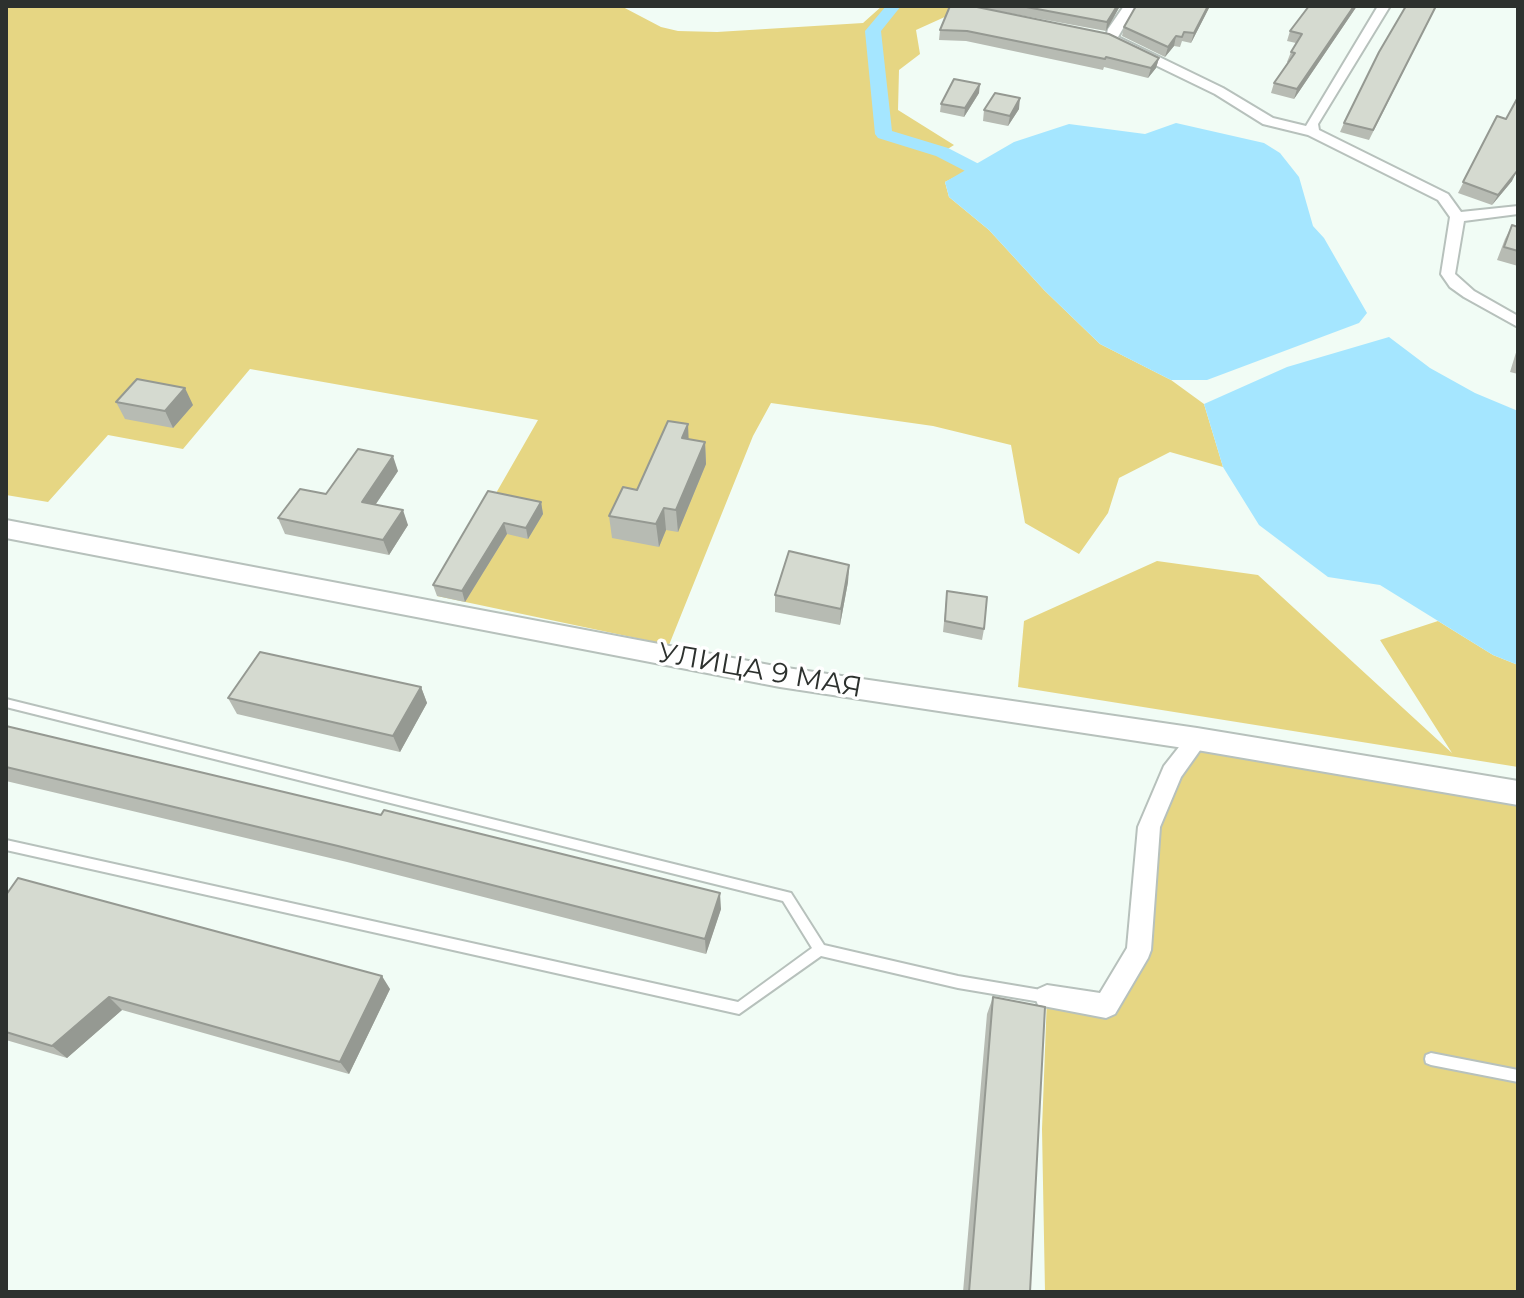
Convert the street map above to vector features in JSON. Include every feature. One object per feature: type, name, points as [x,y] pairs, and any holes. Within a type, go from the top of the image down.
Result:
[{"type":"street","points":[[1112,38],[1114,29],[1130,6]]},
{"type":"street","points":[[1313,132],[1312,124],[1318,113],[1384,6]]},
{"type":"street","points":[[1097,35],[1112,38],[1219,91],[1268,121],[1313,132],[1433,190],[1443,197],[1457,217],[1448,274],[1455,284],[1469,294],[1518,322]]},
{"type":"street","points":[[1457,217],[1518,210]]},
{"type":"street","name":"УЛИЦА 9 МАЯ","points":[[6,529],[780,677],[1197,739],[1518,793]]},
{"type":"street","points":[[1047,997],[1106,1006],[1139,950],[1149,827],[1172,772],[1197,739]]},
{"type":"lane","points":[[6,703],[787,897],[820,950],[958,982],[1047,997]]},
{"type":"lane","points":[[6,845],[739,1008],[820,950]]},
{"type":"lane","points":[[1431,1059],[1518,1076]]},
{"type":"shaded area","points":[[6,6],[621,6],[661,27],[678,31],[717,32],[863,23],[882,6],[952,6],[958,11],[916,30],[920,54],[899,70],[898,110],[954,145],[943,152],[973,168],[945,182],[949,197],[989,230],[1045,291],[1100,344],[1171,380],[1204,404],[1223,467],[1170,452],[1119,478],[1108,513],[1079,554],[1025,523],[1011,445],[933,426],[771,403],[753,436],[669,645],[437,596],[538,420],[250,369],[183,449],[108,435],[48,502],[6,495]]},
{"type":"shaded area","points":[[1157,561],[1258,575],[1452,753],[1380,640],[1438,621],[1493,655],[1518,665],[1518,767],[1018,687],[1024,621]]},
{"type":"shaded area","points":[[1197,739],[1518,793],[1518,1292],[1045,1292],[1042,1129],[1047,997],[1105,1006],[1139,950],[1149,827]]},
{"type":"water","points":[[1176,123],[1264,143],[1280,153],[1299,177],[1313,226],[1324,238],[1367,313],[1359,323],[1207,380],[1171,380],[1100,344],[1045,291],[989,230],[949,197],[945,182],[1014,142],[1069,124],[1145,134]]},
{"type":"water","points":[[1389,337],[1430,368],[1475,393],[1518,411],[1518,665],[1493,655],[1380,585],[1328,577],[1259,525],[1223,467],[1204,404],[1287,367]]},
{"type":"building","points":[[950,6],[972,6],[1109,34],[1159,58],[1151,68],[967,31],[940,30]]},
{"type":"building","points":[[1021,6],[1117,6],[1107,22]]},
{"type":"building","points":[[1136,6],[1208,6],[1194,33],[1184,32],[1182,37],[1176,36],[1168,47],[1124,27]]},
{"type":"building","points":[[1309,6],[1354,6],[1297,89],[1274,83],[1295,53],[1291,52],[1302,34],[1290,31]]},
{"type":"building","points":[[1406,6],[1436,6],[1373,130],[1344,123],[1379,52]]},
{"type":"building","points":[[954,79],[980,84],[965,108],[941,104]]},
{"type":"building","points":[[995,93],[1020,98],[1010,116],[984,110]]},
{"type":"building","points":[[1518,97],[1517,171],[1498,195],[1463,182],[1497,116],[1506,119]]},
{"type":"building","points":[[1512,225],[1518,227],[1518,251],[1504,247]]},
{"type":"building","points":[[137,379],[185,388],[165,411],[116,402]]},
{"type":"building","points":[[668,421],[688,424],[682,438],[705,442],[676,510],[664,508],[656,524],[609,516],[623,487],[637,490]]},
{"type":"building","points":[[358,449],[393,456],[362,502],[403,510],[383,540],[278,518],[300,489],[326,494]]},
{"type":"building","points":[[488,491],[541,502],[526,528],[504,523],[462,591],[433,585]]},
{"type":"building","points":[[789,551],[849,565],[841,609],[775,595]]},
{"type":"building","points":[[947,591],[987,597],[984,629],[945,621]]},
{"type":"building","points":[[260,652],[421,687],[393,736],[228,698]]},
{"type":"building","points":[[6,726],[381,815],[384,810],[720,893],[705,939],[338,846],[6,767]]},
{"type":"building","points":[[18,878],[382,976],[340,1062],[109,997],[52,1046],[6,1032],[6,895]]},
{"type":"building","points":[[993,997],[1045,1007],[1030,1292],[969,1292]]},
{"type":"waterway","points":[[894,6],[873,31],[884,134],[942,152],[973,168]]}]
